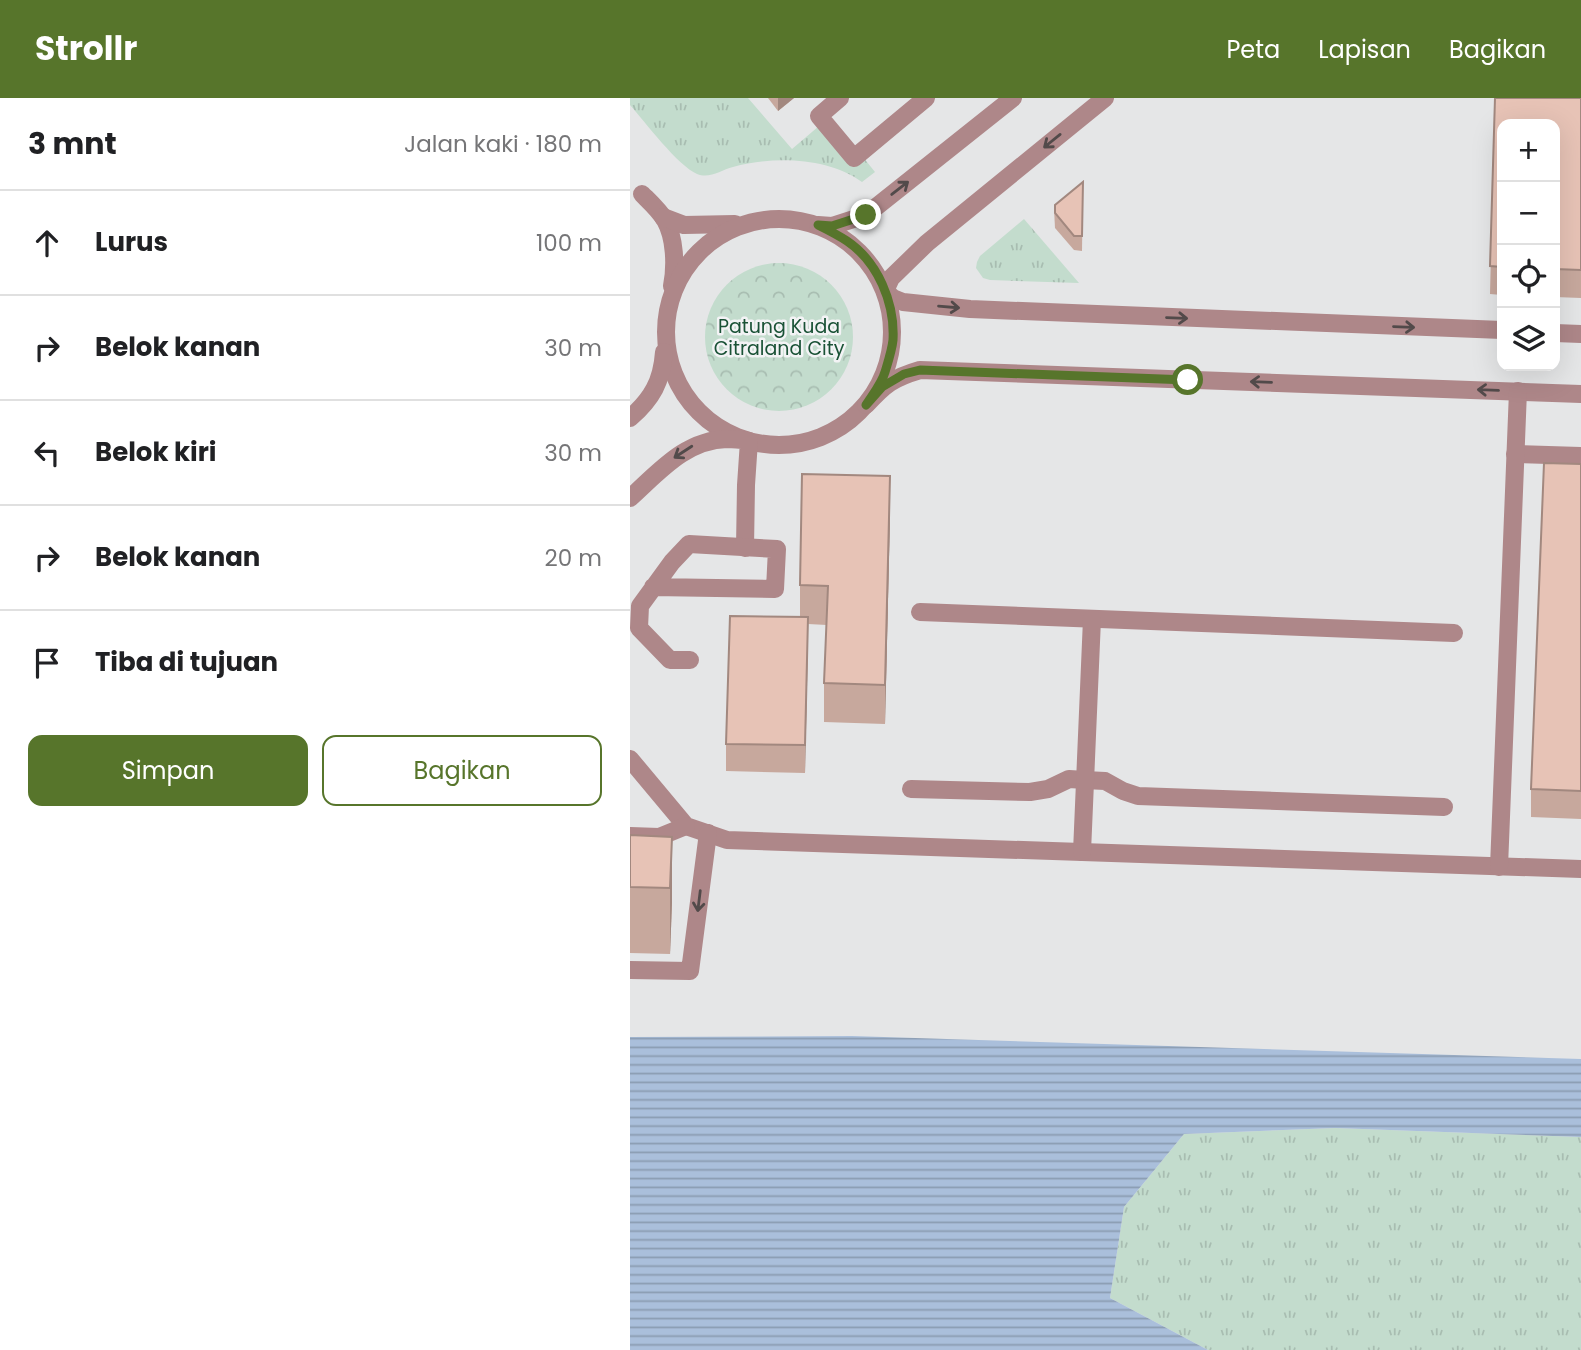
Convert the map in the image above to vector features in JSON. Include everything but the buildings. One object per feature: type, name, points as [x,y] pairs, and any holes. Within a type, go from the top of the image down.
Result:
[{"type":"street","points":[[841,98],[819,116],[854,158],[926,98]]},
{"type":"street","points":[[663,217],[684,225],[702,226],[787,219],[832,226],[866,215],[1013,98]]},
{"type":"street","points":[[885,290],[891,278],[927,243],[1105,98]]},
{"type":"street","points":[[630,418],[652,395],[660,378],[673,279],[671,233],[663,217],[642,194]]},
{"type":"street","points":[[668,307],[679,277],[699,251],[724,232],[755,221]]},
{"type":"street","points":[[818,225],[847,240],[863,255],[876,272],[890,306],[893,341],[885,375],[866,405]]},
{"type":"street","points":[[885,290],[902,302],[970,309],[1497,330]]},
{"type":"street","points":[[1560,332],[1581,334]]},
{"type":"street","points":[[665,338],[672,370],[687,398],[702,415],[719,428],[749,441]]},
{"type":"street","points":[[630,498],[677,455],[693,446],[727,439],[781,445],[813,440],[842,426],[882,387],[904,374],[920,370],[1581,394]]},
{"type":"street","points":[[1499,867],[1518,391]]},
{"type":"street","points":[[745,548],[749,441]]},
{"type":"street","points":[[1515,454],[1581,456]]},
{"type":"street","points":[[653,587],[775,589],[777,549],[689,544],[653,587],[640,606],[639,628],[670,660],[690,660]]},
{"type":"street","points":[[920,612],[1454,633]]},
{"type":"street","points":[[1082,852],[1092,619]]},
{"type":"street","points":[[630,759],[686,826],[727,840],[1581,869]]},
{"type":"street","points":[[911,789],[1030,793],[1048,789],[1069,779],[1105,781],[1138,796],[1444,807]]},
{"type":"street","points":[[630,836],[659,837],[686,826]]},
{"type":"street","points":[[630,970],[690,971],[708,833]]},
{"type":"green space","points":[[630,98],[748,98],[792,149],[819,126],[863,157],[875,172],[862,182],[816,163],[782,160],[749,163],[711,175],[697,174],[662,143],[630,105]]},
{"type":"green space","points":[[1024,219],[1079,283],[983,278],[976,268],[980,256]]},
{"type":"green space","name":"Patung Kuda Citraland City","points":[[779,263],[807,269],[831,285],[847,309],[853,337],[847,365],[831,389],[807,405],[779,411],[751,405],[727,389],[711,365],[705,337],[711,309],[727,285],[751,269]]},
{"type":"green space","points":[[1335,1128],[1581,1137],[1581,1350],[1208,1350],[1110,1298],[1124,1207],[1184,1134]]},
{"type":"water","points":[[852,1036],[1581,1059],[1581,1137],[1335,1128],[1184,1134],[1124,1207],[1110,1298],[1208,1350],[630,1350],[630,1037]]},
{"type":"route","points":[[866,215],[832,226],[818,225],[847,240],[863,255],[876,272],[890,306],[893,341],[885,375],[866,405],[882,387],[904,374],[920,370],[1188,380]]}]
